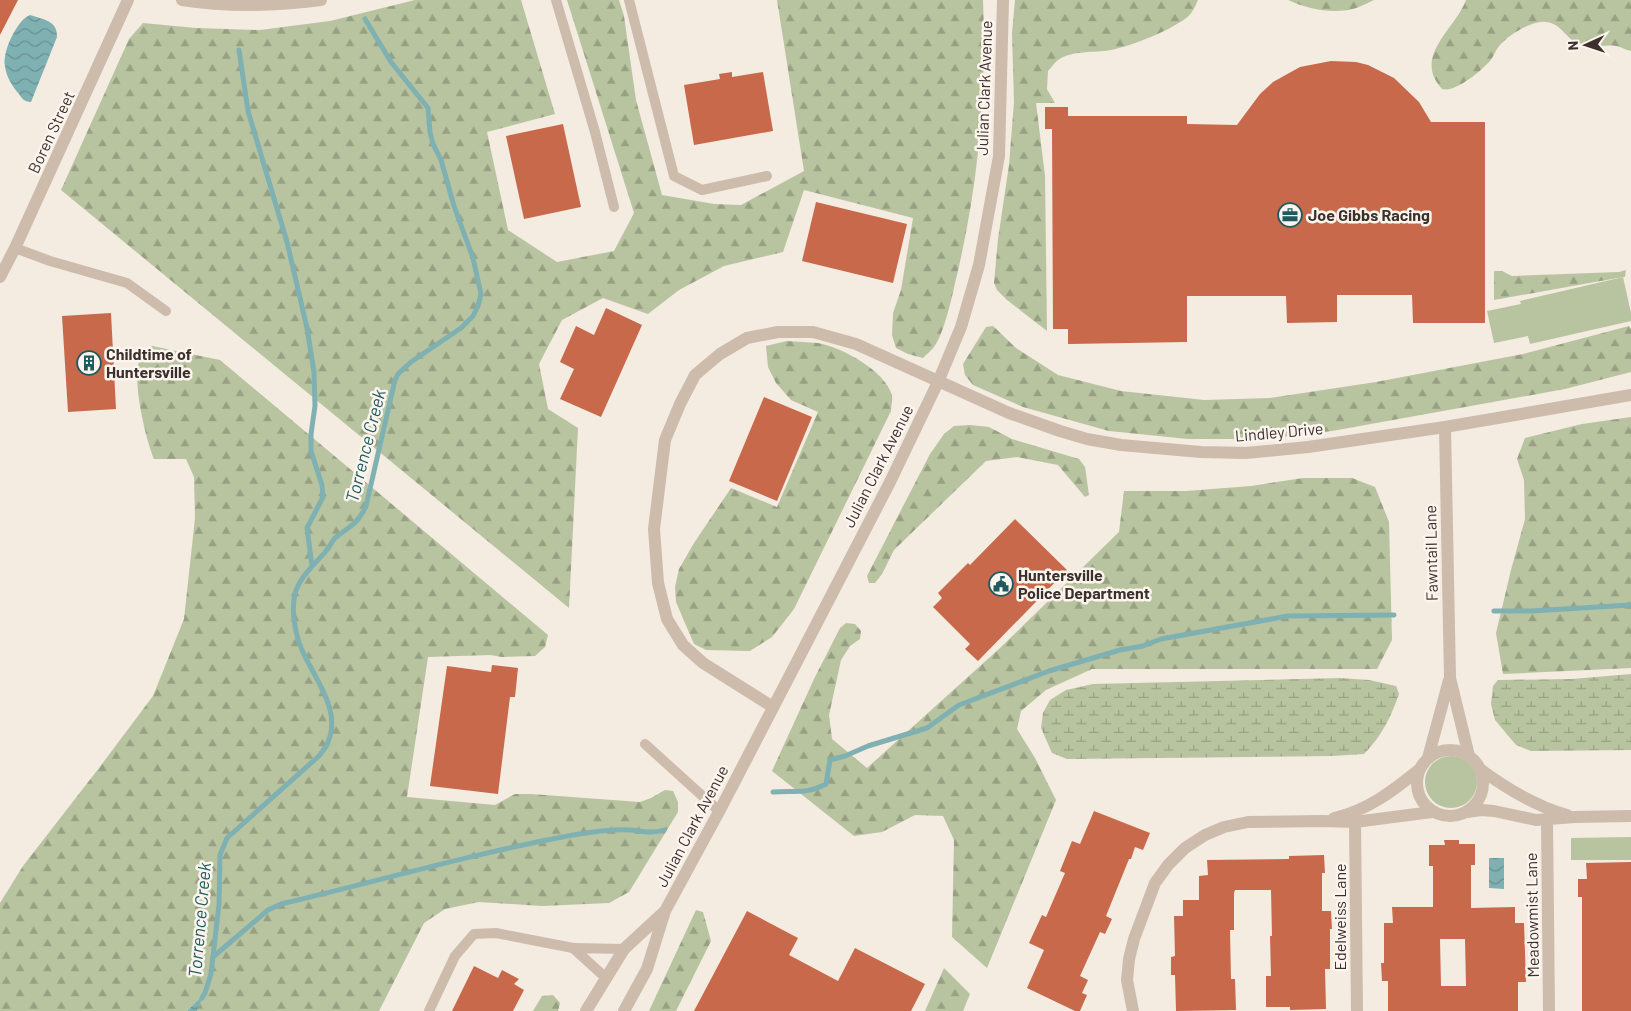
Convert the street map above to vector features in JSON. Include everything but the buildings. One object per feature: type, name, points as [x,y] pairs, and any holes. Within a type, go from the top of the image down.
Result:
[{"type":"street","name":"Boren Street","points":[[0,277],[128,0]]},
{"type":"street","points":[[182,0],[242,4],[292,3],[321,0]]},
{"type":"street","name":"Julian Clark Avenue","points":[[624,1011],[647,969],[665,911],[890,482],[938,382],[970,301],[980,265],[997,176],[1001,112],[1003,0]]},
{"type":"street","name":"Lindley Drive","points":[[773,707],[704,663],[683,645],[667,619],[658,584],[654,529],[665,440],[680,404],[695,375],[720,354],[747,338],[778,332],[813,332],[856,344],[1009,413],[1060,431],[1095,440],[1158,449],[1201,452],[1246,453],[1308,447],[1445,427],[1631,395]]},
{"type":"street","name":"Fawntail Lane","points":[[1445,427],[1450,678],[1469,756]]},
{"type":"street","name":"Fawntail Lane","points":[[1428,758],[1450,678]]},
{"type":"street","points":[[1468,812],[1476,805],[1482,795],[1484,784],[1477,763],[1459,751],[1437,752],[1428,758],[1420,769],[1416,788],[1420,799],[1427,808],[1432,812],[1447,817],[1481,810],[1536,820],[1631,816]]},
{"type":"street","points":[[1323,821],[1339,817],[1374,802],[1420,769]]},
{"type":"street","points":[[1480,769],[1499,783],[1539,806],[1574,817]]},
{"type":"street","points":[[1133,1011],[1127,980],[1129,959],[1134,939],[1155,883],[1168,865],[1185,848],[1205,835],[1224,827],[1248,822],[1323,821],[1337,823],[1432,812]]},
{"type":"street","name":"Meadowmist Lane","points":[[1548,820],[1549,1011]]},
{"type":"street","name":"Edelweiss Lane","points":[[1355,822],[1357,1011]]},
{"type":"street","name":"Julian Clark Avenue","points":[[586,1011],[624,949],[665,911]]},
{"type":"lane","points":[[556,0],[595,132],[614,206]]},
{"type":"lane","points":[[629,0],[674,176],[702,190],[767,176]]},
{"type":"lane","points":[[15,248],[50,261],[127,283],[166,310]]},
{"type":"lane","points":[[645,744],[719,811]]},
{"type":"lane","points":[[429,1011],[455,956],[474,934],[496,933],[573,948],[624,949]]},
{"type":"lane","points":[[573,948],[606,978]]},
{"type":"green space","points":[[415,0],[521,0],[555,114],[487,132],[508,230],[557,262],[614,251],[634,213],[567,0],[619,0],[624,16],[636,100],[662,195],[714,204],[741,205],[804,171],[777,0],[983,0],[984,70],[982,105],[970,210],[964,245],[945,322],[936,344],[923,358],[896,348],[892,335],[893,313],[901,290],[913,218],[804,190],[783,252],[724,266],[679,290],[648,314],[603,298],[562,320],[539,364],[548,409],[578,428],[569,608],[61,190],[129,39],[143,23],[196,28],[260,30],[330,21]]},
{"type":"green space","points":[[1015,0],[1198,0],[1187,17],[1150,38],[1111,50],[1070,55],[1058,60],[1048,71],[1047,89],[1055,103],[1036,103],[1045,176],[1047,331],[1007,300],[997,290],[994,283],[998,239],[1009,165],[1014,102],[1012,33]]},
{"type":"green space","points":[[1288,0],[1374,0],[1353,9],[1328,11],[1303,6]]},
{"type":"green space","points":[[1466,0],[1631,0],[1631,51],[1616,46],[1587,46],[1578,44],[1557,26],[1547,22],[1535,23],[1518,30],[1508,37],[1490,61],[1461,85],[1442,89],[1434,77],[1432,65],[1434,54]]},
{"type":"green space","points":[[1626,270],[1625,277],[1494,300],[1494,271],[1502,271],[1512,276],[1619,272]]},
{"type":"green space","points":[[1623,277],[1631,321],[1530,344],[1528,336],[1494,343],[1487,311],[1521,304],[1520,301]]},
{"type":"green space","points":[[993,326],[1016,348],[1058,375],[1121,391],[1204,400],[1270,398],[1376,382],[1523,354],[1629,326],[1631,329],[1631,372],[1565,389],[1332,431],[1264,439],[1188,439],[1109,431],[1023,407],[973,385],[965,375],[963,364],[986,327]]},
{"type":"green space","points":[[787,341],[828,345],[850,355],[872,369],[888,386],[892,395],[891,411],[794,609],[772,637],[750,651],[706,650],[694,644],[676,602],[675,587],[679,569],[731,488],[777,507],[818,412],[791,400],[776,383],[768,367],[766,346]]},
{"type":"green space","points":[[152,346],[220,360],[548,635],[545,647],[535,656],[428,657],[407,797],[495,805],[515,794],[640,802],[665,790],[673,791],[678,802],[678,812],[629,892],[609,903],[542,906],[479,902],[445,909],[424,923],[379,1011],[197,1011],[204,994],[187,1011],[0,1011],[0,903],[23,866],[153,696],[184,619],[195,518],[194,477],[186,459],[154,459],[151,450],[140,405],[137,374],[139,361],[143,353]]},
{"type":"green space","points":[[1631,417],[1631,668],[1503,674],[1496,633],[1525,519],[1524,480],[1517,459],[1525,438],[1582,424]]},
{"type":"green space","points":[[954,426],[989,427],[1012,439],[1079,459],[1085,467],[1089,495],[1085,497],[1058,465],[1017,457],[986,461],[894,550],[882,574],[875,583],[869,583],[867,576],[930,454],[944,434]]},
{"type":"green space","points":[[1303,478],[1352,478],[1375,487],[1389,522],[1392,640],[1377,669],[1092,669],[1046,690],[1021,711],[1017,729],[1035,758],[1056,800],[987,968],[952,937],[954,840],[943,816],[915,815],[882,832],[854,836],[772,771],[814,679],[840,628],[846,623],[855,624],[861,631],[860,639],[850,646],[841,660],[829,715],[832,739],[867,768],[1000,648],[1119,532],[1124,491],[1186,491],[1251,486]]},
{"type":"green space","points":[[1631,674],[1631,750],[1531,751],[1516,745],[1495,720],[1491,704],[1493,686],[1498,680],[1572,679]]},
{"type":"green space","points":[[1340,678],[1369,680],[1396,686],[1399,694],[1385,726],[1364,754],[1067,759],[1052,753],[1041,728],[1043,713],[1050,700],[1066,690],[1093,684]]},
{"type":"green space","points":[[1451,756],[1461,758],[1469,764],[1475,772],[1477,782],[1475,792],[1469,800],[1461,806],[1451,808],[1441,806],[1433,800],[1427,792],[1425,782],[1427,772],[1433,764],[1441,758]]},
{"type":"green space","points":[[1631,837],[1631,860],[1571,860],[1571,838]]},
{"type":"green space","points":[[696,910],[703,912],[711,941],[676,1011],[649,1011]]},
{"type":"green space","points":[[944,968],[970,994],[963,1011],[925,1011]]},
{"type":"green space","points":[[553,995],[560,1003],[558,1011],[533,1011],[542,996]]},
{"type":"water","points":[[30,15],[49,22],[55,27],[57,32],[57,37],[31,102],[23,99],[12,84],[5,66],[8,45],[20,23]]},
{"type":"water","points":[[1489,858],[1504,858],[1504,889],[1489,888]]},
{"type":"water","points":[[205,993],[197,1011],[187,1011]]},
{"type":"waterway","name":"Torrence Creek","points":[[202,998],[211,974],[219,904],[220,855],[227,838],[320,755],[327,744],[331,730],[332,718],[325,694],[297,637],[293,607],[297,588],[304,576],[334,540],[357,521],[366,506],[395,380],[398,374],[411,362],[461,328],[473,316],[481,294],[473,258],[454,206],[441,160],[433,144],[428,108],[391,62],[365,19]]},
{"type":"waterway","points":[[239,50],[248,111],[287,242],[307,328],[314,372],[315,406],[311,434],[311,451],[322,485],[323,497],[307,528],[312,566]]},
{"type":"waterway","points":[[1494,611],[1531,611],[1631,605]]},
{"type":"waterway","points":[[773,792],[812,790],[826,784],[830,760],[927,728],[959,705],[1049,671],[1120,650],[1143,646],[1161,639],[1288,616],[1394,615]]},
{"type":"waterway","points":[[213,957],[268,910],[281,904],[536,842],[594,832],[616,830],[651,832],[664,830]]},
{"type":"place","name":"Joe Gibbs Racing","points":[[1290,215]]},
{"type":"place","name":"Childtime of Huntersville","points":[[89,363]]},
{"type":"place","name":"Huntersville Police Department","points":[[1001,584]]}]
